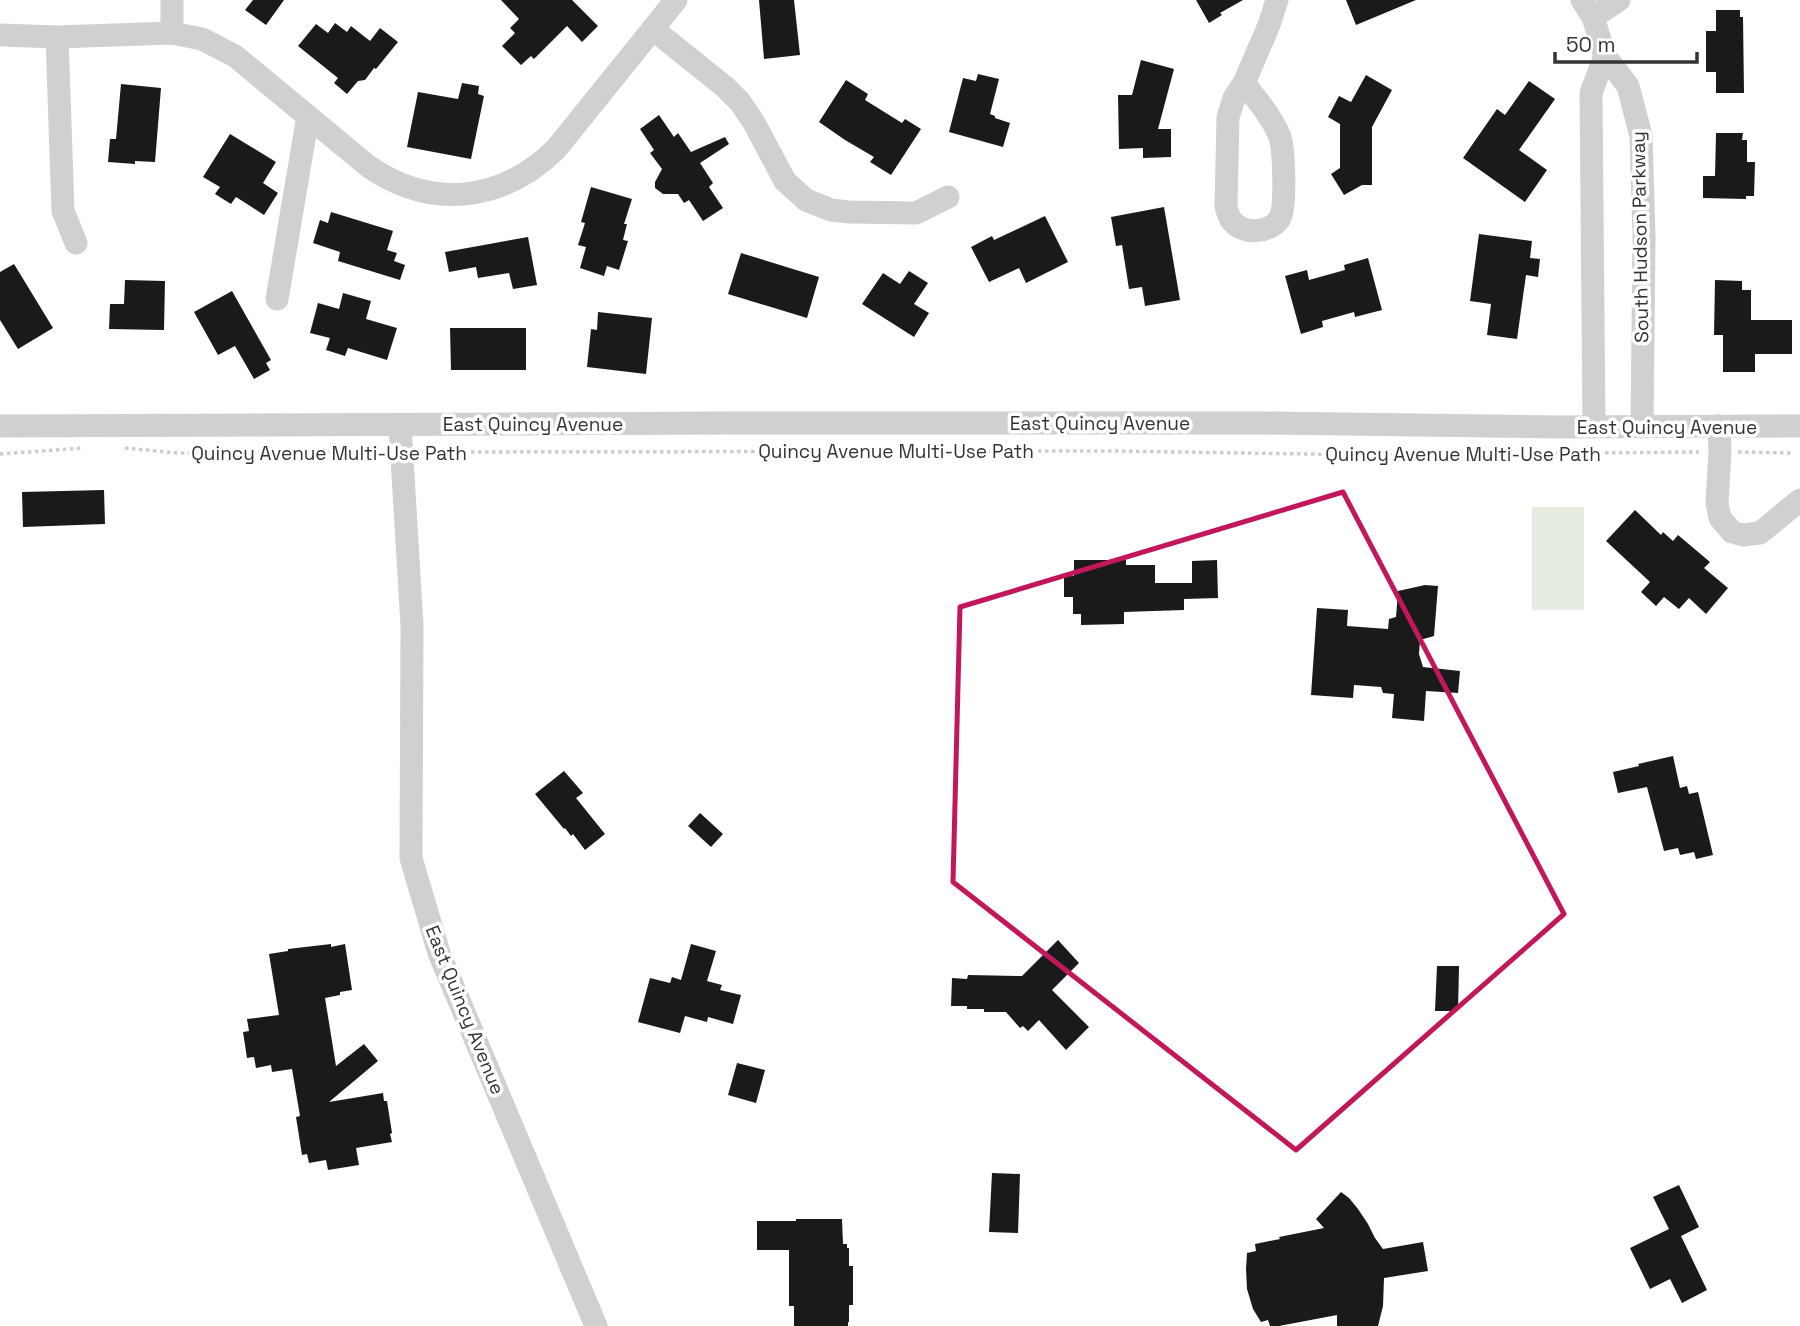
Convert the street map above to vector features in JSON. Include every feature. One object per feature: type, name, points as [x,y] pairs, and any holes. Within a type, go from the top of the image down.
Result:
[{"type":"street","points":[[172,0],[172,33]]},
{"type":"street","points":[[0,35],[57,37],[172,33],[202,39],[235,56],[386,178],[410,189],[439,195],[457,195],[503,185],[542,163],[676,0]]},
{"type":"street","points":[[1244,83],[1272,121],[1281,139],[1283,157],[1282,215],[1277,223],[1268,228],[1253,231],[1240,228],[1231,221],[1226,207],[1228,117],[1277,0]]},
{"type":"street","name":"South Hudson Parkway","points":[[1619,0],[1587,8],[1605,56],[1628,86],[1641,136],[1644,236],[1642,427]]},
{"type":"street","points":[[654,30],[740,102],[785,181],[806,200],[831,210],[916,213],[948,197]]},
{"type":"street","points":[[57,37],[63,211],[76,243]]},
{"type":"street","points":[[1594,427],[1591,93],[1605,56]]},
{"type":"street","points":[[277,299],[308,116]]},
{"type":"street","name":"East Quincy Avenue","points":[[400,425],[412,625],[411,858],[439,953],[596,1326]]},
{"type":"street","name":"East Quincy Avenue","points":[[0,426],[1800,426]]},
{"type":"street","points":[[1719,426],[1717,503],[1720,518],[1732,532],[1744,535],[1760,533],[1800,499]]},
{"type":"path","points":[[0,454],[94,447]]},
{"type":"path","name":"Quincy Avenue Multi-Use Path","points":[[120,448],[178,453],[1792,453]]},
{"type":"highlighted area","points":[[1343,492],[1564,914],[1296,1150],[953,882],[960,607]]},
{"type":"shaded area","points":[[1532,507],[1584,507],[1584,610],[1532,610]]},
{"type":"building","points":[[253,0],[284,0],[266,25],[245,10]]},
{"type":"building","points":[[501,0],[572,0],[598,26],[582,42],[567,26],[534,59],[531,56],[521,65],[502,46],[515,33],[510,28],[519,19]]},
{"type":"building","points":[[759,0],[794,0],[800,55],[764,59]]},
{"type":"building","points":[[1196,0],[1243,0],[1220,13],[1222,15],[1209,23]]},
{"type":"building","points":[[1346,0],[1416,0],[1356,25]]},
{"type":"building","points":[[1716,10],[1740,10],[1740,17],[1743,17],[1744,93],[1716,93],[1716,72],[1706,72],[1706,31],[1716,31]]},
{"type":"building","points":[[335,23],[347,32],[351,26],[370,41],[380,28],[398,42],[376,69],[374,68],[365,80],[358,81],[347,94],[334,83],[338,78],[298,46],[316,24],[328,33]]},
{"type":"building","points":[[1141,60],[1174,69],[1158,129],[1171,129],[1171,157],[1143,158],[1143,148],[1119,149],[1118,95],[1132,95]]},
{"type":"building","points":[[978,74],[999,79],[990,114],[1010,123],[1003,147],[949,132],[963,78],[976,81]]},
{"type":"building","points":[[1366,75],[1392,90],[1372,127],[1372,185],[1362,185],[1344,195],[1331,174],[1340,168],[1340,124],[1328,117],[1339,96],[1351,102]]},
{"type":"building","points":[[846,80],[868,94],[865,100],[902,123],[905,119],[921,129],[891,175],[870,162],[874,157],[819,122]]},
{"type":"building","points":[[1529,81],[1555,99],[1519,150],[1547,170],[1525,202],[1463,158],[1497,109],[1505,115]]},
{"type":"building","points":[[462,83],[479,86],[478,94],[484,96],[471,159],[407,147],[418,92],[458,99]]},
{"type":"building","points":[[121,84],[161,88],[155,162],[108,162],[110,139],[116,139]]},
{"type":"building","points":[[659,115],[674,137],[678,133],[691,152],[725,137],[729,144],[700,163],[713,183],[709,187],[723,208],[703,221],[689,200],[684,203],[678,194],[663,194],[655,188],[662,169],[650,153],[654,150],[640,129]]},
{"type":"building","points":[[1716,133],[1743,133],[1742,140],[1747,140],[1747,162],[1755,162],[1754,196],[1746,196],[1746,199],[1703,198],[1703,176],[1715,176]]},
{"type":"building","points":[[230,134],[276,162],[263,183],[278,193],[264,215],[236,197],[231,204],[215,194],[220,187],[203,177]]},
{"type":"building","points":[[591,187],[632,199],[624,224],[627,224],[623,240],[628,241],[619,270],[607,266],[604,276],[580,268],[586,247],[578,245],[585,223],[581,222]]},
{"type":"building","points":[[1164,207],[1180,300],[1145,306],[1142,287],[1129,289],[1122,245],[1116,246],[1111,217]]},
{"type":"building","points":[[331,212],[393,231],[387,250],[397,253],[394,261],[405,265],[400,280],[338,261],[340,252],[313,243],[320,220],[328,223]]},
{"type":"building","points":[[1045,216],[1068,262],[1026,283],[1019,268],[989,282],[971,247],[992,236],[994,240]]},
{"type":"building","points":[[1479,234],[1532,241],[1530,258],[1540,259],[1538,277],[1526,275],[1517,339],[1487,335],[1491,304],[1470,301]]},
{"type":"building","points":[[528,237],[537,285],[513,289],[509,273],[478,278],[476,267],[449,272],[445,252]]},
{"type":"building","points":[[741,253],[819,277],[807,318],[728,294]]},
{"type":"building","points":[[1368,258],[1382,310],[1355,317],[1354,312],[1322,321],[1323,327],[1301,334],[1285,276],[1307,270],[1309,280],[1345,270],[1344,265]]},
{"type":"building","points":[[14,264],[53,328],[18,349],[0,320],[0,272]]},
{"type":"building","points":[[909,271],[928,283],[914,304],[929,313],[914,337],[862,304],[883,273],[900,284]]},
{"type":"building","points":[[125,280],[165,281],[164,330],[109,329],[110,304],[124,304]]},
{"type":"building","points":[[1715,280],[1742,281],[1742,290],[1751,290],[1751,320],[1792,320],[1792,354],[1755,354],[1755,372],[1723,372],[1723,335],[1714,335]]},
{"type":"building","points":[[232,291],[271,360],[266,363],[270,370],[254,379],[235,346],[218,355],[194,312]]},
{"type":"building","points":[[343,293],[371,301],[366,319],[397,328],[387,360],[348,348],[345,356],[326,350],[330,338],[310,333],[318,303],[339,309]]},
{"type":"building","points":[[598,312],[652,318],[646,374],[587,367],[591,329],[597,330]]},
{"type":"building","points":[[450,328],[526,328],[526,370],[451,370]]},
{"type":"building","points":[[104,490],[105,524],[23,527],[22,492]]},
{"type":"building","points":[[1635,510],[1661,535],[1663,532],[1673,541],[1678,535],[1710,562],[1704,568],[1728,588],[1706,614],[1689,598],[1679,609],[1664,597],[1656,606],[1641,592],[1650,582],[1606,541]]},
{"type":"building","points":[[1074,560],[1126,560],[1126,565],[1155,565],[1155,583],[1192,583],[1192,561],[1217,560],[1218,598],[1184,599],[1184,610],[1124,612],[1124,624],[1081,625],[1081,614],[1073,614],[1073,597],[1064,597],[1064,576],[1074,576]]},
{"type":"building","points":[[1425,585],[1438,586],[1434,636],[1420,640],[1419,654],[1423,667],[1460,671],[1458,693],[1426,691],[1424,721],[1392,718],[1394,694],[1383,693],[1381,687],[1354,685],[1353,698],[1311,695],[1317,608],[1348,610],[1347,626],[1388,629],[1389,619],[1396,617],[1398,591]]},
{"type":"building","points":[[1673,756],[1680,788],[1687,786],[1689,794],[1698,792],[1713,855],[1696,859],[1694,852],[1680,855],[1678,848],[1664,851],[1647,787],[1618,793],[1613,772]]},
{"type":"building","points":[[564,771],[583,793],[576,798],[605,834],[585,850],[535,794]]},
{"type":"building","points":[[700,813],[723,834],[711,847],[688,826]]},
{"type":"building","points":[[1058,940],[1079,963],[1052,990],[1089,1027],[1066,1050],[1039,1020],[1028,1031],[1023,1026],[1020,1028],[1006,1012],[984,1012],[984,1009],[951,1006],[952,978],[967,979],[968,975],[1022,976]]},
{"type":"building","points":[[331,944],[331,947],[345,944],[352,990],[325,998],[336,1066],[364,1044],[378,1061],[329,1102],[383,1093],[384,1101],[387,1101],[392,1142],[356,1148],[359,1165],[328,1170],[326,1160],[309,1163],[307,1154],[302,1155],[296,1117],[300,1116],[292,1069],[272,1072],[271,1065],[256,1068],[254,1057],[247,1058],[243,1032],[249,1031],[247,1019],[279,1015],[269,954]]},
{"type":"building","points":[[691,944],[716,951],[707,981],[722,985],[720,990],[741,995],[733,1024],[708,1017],[707,1022],[685,1016],[680,1033],[638,1022],[650,978],[670,983],[672,977],[681,980]]},
{"type":"building","points":[[1437,966],[1459,966],[1458,1011],[1435,1011]]},
{"type":"building","points":[[737,1063],[765,1070],[756,1103],[728,1095]]},
{"type":"building","points":[[992,1173],[1020,1174],[1018,1233],[989,1232]]},
{"type":"building","points":[[1679,1185],[1699,1227],[1681,1236],[1707,1290],[1682,1303],[1670,1279],[1650,1289],[1630,1248],[1669,1229],[1653,1197]]},
{"type":"building","points":[[1341,1192],[1358,1209],[1383,1249],[1423,1242],[1428,1271],[1384,1278],[1383,1306],[1378,1326],[1337,1326],[1337,1315],[1279,1326],[1270,1326],[1268,1320],[1261,1322],[1253,1309],[1247,1289],[1247,1253],[1256,1251],[1255,1244],[1324,1228],[1316,1219]]},
{"type":"building","points":[[842,1219],[843,1244],[847,1244],[849,1248],[849,1266],[853,1266],[853,1305],[849,1305],[848,1326],[794,1326],[794,1306],[789,1306],[789,1250],[757,1250],[757,1221]]}]
